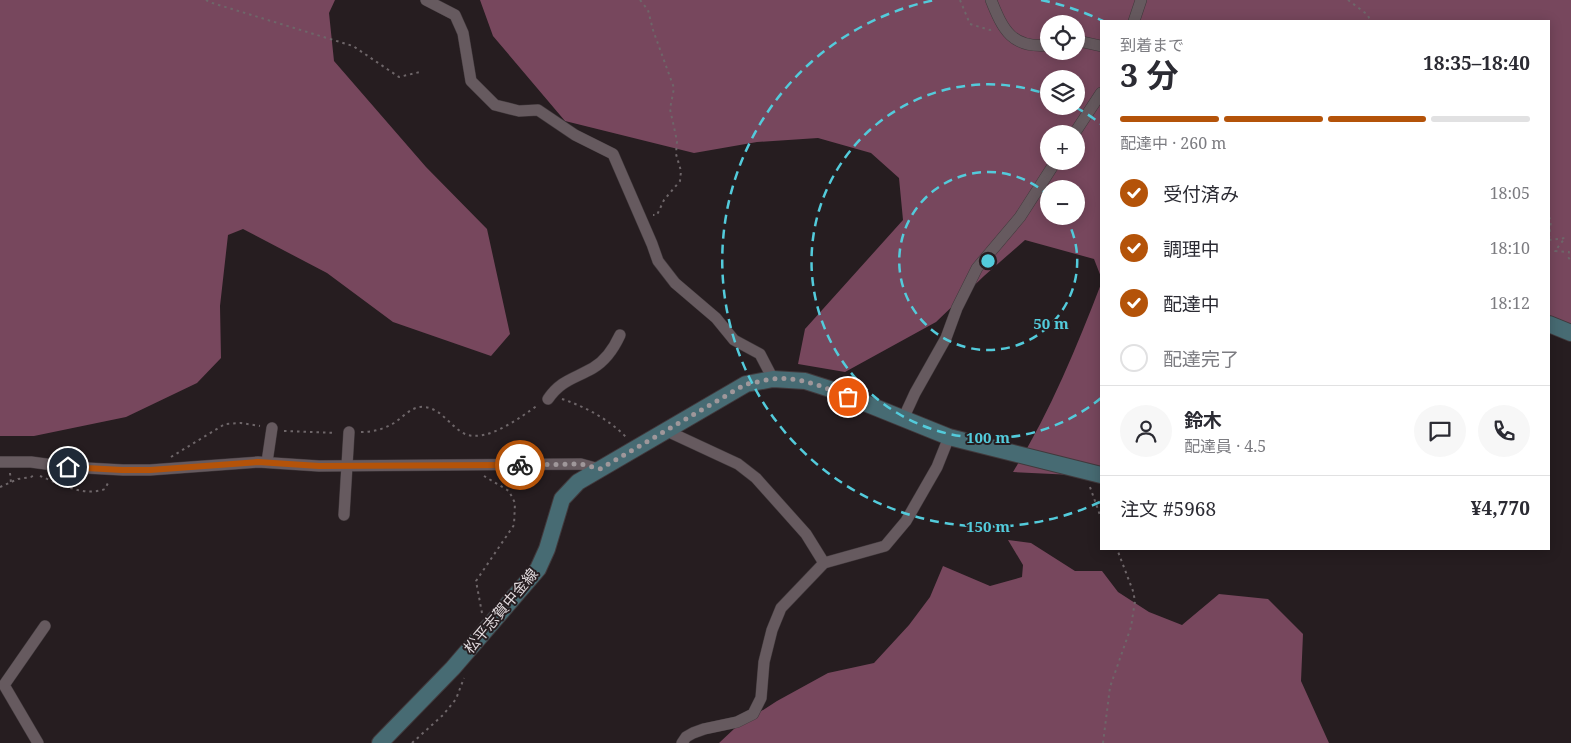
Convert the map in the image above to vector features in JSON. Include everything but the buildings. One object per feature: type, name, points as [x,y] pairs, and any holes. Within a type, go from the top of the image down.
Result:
[{"type":"main road","points":[[1550,324],[1571,333]]},
{"type":"main road","name":"松平志賀中金線","points":[[380,743],[453,668],[517,596],[538,569],[547,549],[562,499],[578,482],[746,384],[773,379],[805,382],[949,437],[1093,473]]},
{"type":"street","points":[[426,0],[455,15],[464,32],[471,81],[495,106],[518,111],[538,110],[575,135],[613,154],[658,260],[675,283],[716,318],[734,340],[760,354],[773,379]]},
{"type":"street","points":[[991,0],[1003,27],[1015,40],[1040,46]]},
{"type":"street","points":[[1134,20],[1141,0]]},
{"type":"street","points":[[1085,42],[1100,46]]},
{"type":"street","points":[[1080,125],[1100,95]]},
{"type":"street","points":[[903,419],[915,393],[946,338],[957,308],[976,268],[1020,217],[1050,170]]},
{"type":"street","points":[[548,399],[556,387],[595,367],[613,350],[620,335]]},
{"type":"street","points":[[267,462],[272,428]]},
{"type":"street","points":[[666,431],[738,464],[756,478],[806,534],[824,563]]},
{"type":"street","points":[[344,515],[349,432]]},
{"type":"street","points":[[682,743],[686,737],[693,733],[737,722],[753,714],[761,698],[764,662],[772,630],[781,608],[824,563],[885,546],[906,521],[937,467],[949,437]]},
{"type":"street","points":[[0,462],[37,468],[150,470],[267,462],[319,466],[581,464],[600,469]]},
{"type":"street","points":[[38,743],[4,685],[45,626]]},
{"type":"path","points":[[206,0],[353,46],[399,77],[420,72]]},
{"type":"path","points":[[640,0],[648,10],[653,30],[674,88],[670,109],[678,141],[676,154],[681,171],[680,181],[664,200],[657,215],[640,217]]},
{"type":"path","points":[[960,0],[970,24],[990,30],[1003,27]]},
{"type":"path","points":[[1348,0],[1368,15],[1370,20]]},
{"type":"path","points":[[1550,240],[1565,238],[1555,251],[1569,252],[1568,257],[1571,261]]},
{"type":"path","points":[[150,470],[225,424],[241,423],[290,432],[371,432],[384,428],[411,410],[421,406],[436,410],[456,428],[466,434],[480,436],[496,431],[556,396],[575,403],[602,418],[625,436],[634,450]]},
{"type":"path","points":[[480,465],[482,473],[486,478],[509,491],[516,503],[514,525],[476,581],[486,630]]},
{"type":"path","points":[[0,487],[18,479],[31,478],[37,468],[81,491],[97,492],[105,489],[113,469]]},
{"type":"path","points":[[1093,473],[1100,512]]},
{"type":"path","points":[[1103,743],[1110,687],[1131,627],[1135,601],[1117,550]]},
{"type":"path","points":[[412,743],[443,715],[456,699],[466,672]]},
{"type":"shaded area","points":[[0,0],[335,0],[329,13],[334,61],[426,167],[487,229],[510,334],[491,356],[393,322],[327,273],[243,229],[228,235],[220,306],[221,358],[197,383],[126,417],[34,436],[0,436]]},
{"type":"shaded area","points":[[480,0],[1571,0],[1571,325],[1550,323],[1550,20],[1100,20],[1100,274],[1094,259],[1025,240],[936,322],[845,372],[798,364],[805,329],[903,220],[899,178],[871,153],[818,138],[757,142],[694,153],[565,121],[493,36]]},
{"type":"shaded area","points":[[1100,287],[1100,469],[1073,475],[1013,472],[1061,381]]},
{"type":"shaded area","points":[[1008,540],[1031,543],[1075,571],[1102,571],[1118,592],[1149,612],[1182,625],[1219,594],[1268,599],[1303,634],[1301,681],[1329,743],[719,743],[735,728],[777,701],[828,673],[874,663],[909,625],[930,597],[943,566],[990,586],[1022,577],[1023,565]]},
{"type":"way so far","points":[[520,465],[581,464],[600,469],[746,384],[773,379],[788,379],[805,382],[848,397]]},
{"type":"route","points":[[68,467],[150,470],[258,462],[319,466],[520,465]]}]
